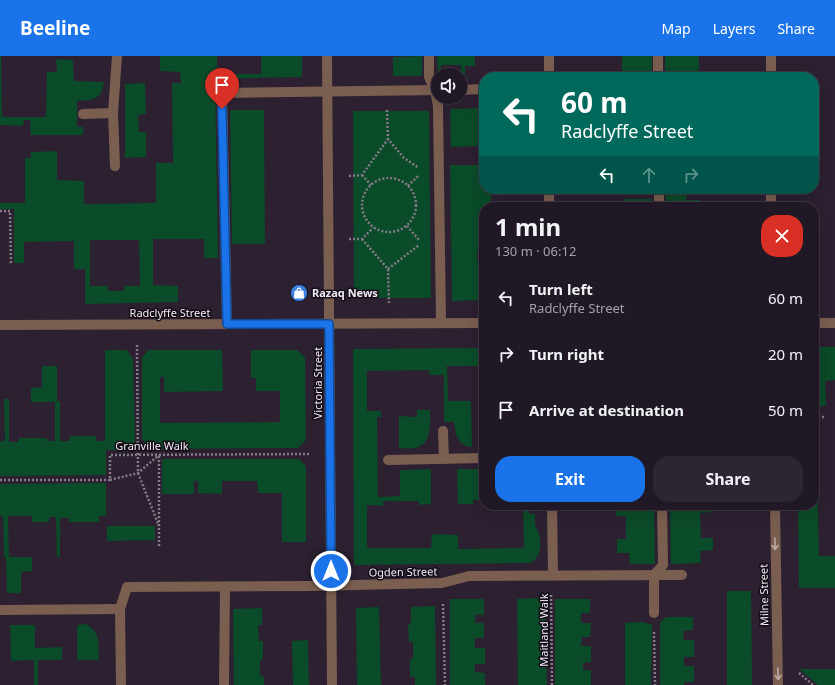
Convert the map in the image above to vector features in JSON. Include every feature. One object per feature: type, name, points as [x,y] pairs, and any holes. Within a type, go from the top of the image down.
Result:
[{"type":"street","points":[[115,166],[113,113],[117,56]]},
{"type":"street","name":"Victoria Street","points":[[327,56],[332,685]]},
{"type":"street","points":[[430,56],[429,77],[431,81]]},
{"type":"street","points":[[549,56],[549,72]]},
{"type":"street","points":[[658,56],[658,72]]},
{"type":"street","points":[[771,56],[771,72]]},
{"type":"street","points":[[467,90],[479,89]]},
{"type":"street","points":[[227,324],[222,93],[431,90]]},
{"type":"street","points":[[438,104],[441,323]]},
{"type":"street","points":[[83,114],[113,113]]},
{"type":"street","name":"Radclyffe Street","points":[[0,325],[479,323]]},
{"type":"street","points":[[819,323],[835,323]]},
{"type":"street","points":[[443,431],[444,459]]},
{"type":"street","points":[[388,460],[479,458]]},
{"type":"street","points":[[552,510],[553,575]]},
{"type":"street","points":[[654,613],[654,575],[663,564],[662,510]]},
{"type":"street","name":"Milne Street","points":[[774,510],[778,685]]},
{"type":"street","name":"Ogden Street","points":[[120,609],[127,587],[331,586],[442,583],[469,576],[682,574]]},
{"type":"street","points":[[224,685],[225,587]]},
{"type":"street","points":[[0,610],[120,609],[121,685]]},
{"type":"path","points":[[386,108],[388,139],[404,158],[423,171],[408,186]]},
{"type":"path","points":[[349,176],[362,175],[388,139]]},
{"type":"path","points":[[362,175],[371,185]]},
{"type":"path","points":[[383,178],[392,178],[401,181],[408,186],[413,194],[416,211],[407,226],[390,232],[373,228],[367,222],[361,205],[363,196],[371,185],[383,178]]},
{"type":"path","points":[[0,211],[10,211],[11,262],[8,263]]},
{"type":"path","points":[[388,269],[421,243],[407,226]]},
{"type":"path","points":[[349,239],[362,239],[373,228]]},
{"type":"path","points":[[362,239],[388,269],[389,306]]},
{"type":"path","points":[[137,344],[138,474],[159,526]]},
{"type":"path","points":[[819,417],[826,417]]},
{"type":"path","points":[[0,480],[110,480],[138,474],[159,454]]},
{"type":"path","points":[[159,454],[159,546]]},
{"type":"path","name":"Granville Walk","points":[[110,480],[110,455],[330,454]]},
{"type":"path","name":"Maitland Walk","points":[[552,685],[551,596],[553,575]]},
{"type":"path","points":[[442,583],[445,685]]},
{"type":"path","points":[[654,613],[655,685]]},
{"type":"path","points":[[794,669],[813,685]]},
{"type":"green space","points":[[0,56],[2,117],[46,117],[47,72],[57,72],[56,59],[73,60],[74,81],[104,82],[101,93],[98,96],[91,100],[77,101],[77,127],[83,127],[83,135],[31,135],[30,120],[24,120],[23,126],[0,125]]},
{"type":"green space","points":[[160,56],[217,56],[217,73],[261,74],[261,56],[302,56],[302,77],[215,79],[218,258],[204,258],[204,239],[153,239],[153,285],[178,286],[178,302],[85,304],[85,269],[74,269],[74,241],[24,242],[24,263],[14,263],[14,209],[0,209],[0,203],[25,203],[25,158],[31,158],[31,152],[57,151],[57,180],[84,181],[84,204],[156,203],[156,163],[173,163],[172,83],[181,83],[180,72],[160,71]],"holes":[[[90,240],[139,240],[140,286],[124,286],[124,291],[108,291],[108,286],[90,286]]]},
{"type":"green space","points":[[422,56],[422,76],[393,76],[393,57]]},
{"type":"green space","points":[[437,56],[475,56],[475,66],[465,66],[465,68],[461,68],[461,65],[441,65],[441,68],[438,68]]},
{"type":"green space","points":[[622,56],[652,56],[652,72],[622,72]]},
{"type":"green space","points":[[665,56],[699,56],[699,72],[665,72]]},
{"type":"green space","points":[[145,83],[146,114],[138,115],[139,132],[146,132],[146,157],[125,158],[125,84]]},
{"type":"green space","points":[[479,108],[479,146],[451,147],[450,109]]},
{"type":"green space","points":[[230,110],[264,110],[265,244],[232,244]]},
{"type":"green space","points":[[353,111],[429,111],[431,298],[354,298]]},
{"type":"green space","points":[[450,165],[479,165],[479,194],[491,194],[491,202],[479,202],[479,251],[477,251],[477,261],[479,261],[479,300],[452,301]]},
{"type":"green space","points":[[666,194],[686,194],[686,200],[701,200],[701,202],[666,202]]},
{"type":"green space","points":[[624,199],[652,199],[652,202],[624,202]]},
{"type":"green space","points":[[819,347],[835,347],[835,380],[825,381],[826,406],[819,406]]},
{"type":"green space","points":[[479,348],[479,366],[447,366],[448,401],[471,401],[472,447],[460,442],[454,422],[444,422],[444,375],[430,375],[429,370],[367,371],[367,411],[381,411],[381,417],[377,417],[378,497],[400,496],[400,470],[431,469],[431,504],[419,505],[419,501],[383,501],[383,506],[367,505],[367,548],[431,548],[432,534],[458,535],[458,549],[524,548],[523,510],[529,510],[529,514],[535,514],[535,525],[540,538],[540,551],[534,561],[530,563],[354,565],[353,349]]},
{"type":"green space","points":[[105,350],[127,350],[133,359],[135,442],[126,450],[106,450],[106,475],[0,476],[0,441],[5,441],[4,399],[9,399],[9,442],[18,442],[19,438],[47,438],[47,441],[55,441],[55,402],[31,402],[31,388],[42,387],[42,366],[57,366],[57,401],[60,402],[60,441],[69,441],[70,436],[96,436],[96,441],[105,441]]},
{"type":"green space","points":[[148,350],[222,350],[223,391],[164,392],[164,377],[160,377],[160,423],[280,422],[280,391],[256,391],[256,378],[251,378],[251,350],[297,350],[305,357],[306,440],[298,448],[149,449],[142,439],[142,358]]},
{"type":"green space","points":[[417,410],[430,410],[430,427],[425,443],[415,448],[399,448],[399,416],[417,417]]},
{"type":"green space","points":[[162,459],[299,459],[306,466],[306,542],[282,542],[282,493],[258,493],[257,481],[222,481],[222,494],[198,493],[198,481],[194,481],[194,494],[162,494]]},
{"type":"green space","points":[[457,469],[479,469],[479,500],[473,500],[473,504],[458,504]]},
{"type":"green space","points":[[106,483],[106,516],[99,516],[99,522],[69,522],[69,518],[60,518],[60,557],[57,557],[56,517],[49,517],[49,522],[32,522],[32,516],[8,516],[9,557],[32,557],[32,571],[21,572],[21,593],[7,593],[3,516],[0,516],[0,484]]},
{"type":"green space","points":[[616,510],[654,510],[655,564],[630,564],[629,553],[617,553],[617,539],[626,539],[626,516],[616,516]]},
{"type":"green space","points":[[670,510],[712,510],[712,512],[700,513],[701,538],[713,538],[713,550],[700,551],[701,563],[671,564]]},
{"type":"green space","points":[[798,510],[818,510],[819,556],[835,556],[835,588],[799,588]]},
{"type":"green space","points":[[107,526],[155,526],[155,540],[107,541]]},
{"type":"green space","points":[[727,591],[751,591],[752,685],[727,685]]},
{"type":"green space","points":[[538,598],[545,605],[547,685],[518,685],[517,599]]},
{"type":"green space","points":[[450,599],[484,599],[484,615],[475,615],[475,623],[484,623],[484,638],[475,638],[475,648],[485,648],[485,664],[475,664],[475,672],[485,673],[485,685],[450,685]]},
{"type":"green space","points":[[555,599],[590,599],[590,613],[581,613],[581,623],[591,623],[590,637],[582,637],[581,646],[591,646],[591,662],[583,663],[583,670],[591,670],[591,685],[555,685]]},
{"type":"green space","points":[[435,606],[436,685],[415,685],[415,677],[410,677],[410,659],[413,659],[413,642],[409,642],[408,624],[411,623],[411,607]]},
{"type":"green space","points":[[379,607],[381,685],[357,685],[356,608]]},
{"type":"green space","points":[[262,608],[262,625],[258,625],[259,641],[263,641],[263,659],[260,660],[260,676],[264,677],[264,685],[234,685],[233,609]]},
{"type":"green space","points":[[666,617],[693,617],[693,630],[683,631],[684,640],[694,640],[694,657],[684,657],[684,666],[694,666],[694,682],[684,682],[684,685],[660,685],[660,623]]},
{"type":"green space","points":[[643,622],[652,625],[651,685],[625,685],[625,623]]},
{"type":"green space","points":[[85,624],[97,635],[99,644],[99,660],[77,660],[77,625]]},
{"type":"green space","points":[[10,625],[35,625],[35,648],[62,647],[62,660],[38,660],[38,685],[34,685],[34,660],[11,661]]},
{"type":"green space","points":[[308,640],[309,685],[293,685],[292,641]]},
{"type":"green space","points":[[799,669],[835,669],[835,685],[818,685]]},
{"type":"place","name":"Razaq News","points":[[299,293]]},
{"type":"route","points":[[222,109],[227,324],[329,324],[331,571]]}]
